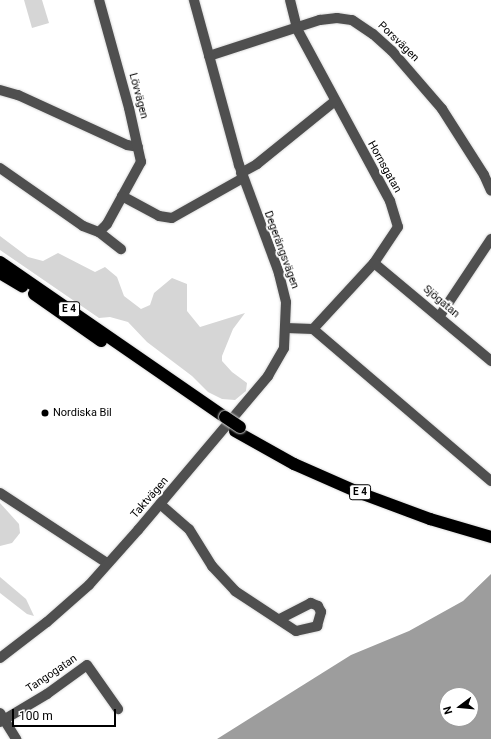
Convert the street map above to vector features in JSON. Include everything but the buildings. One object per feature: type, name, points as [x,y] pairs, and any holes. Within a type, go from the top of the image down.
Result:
[{"type":"highway","name":"E 4","points":[[2,267],[22,286],[223,420],[294,464],[360,493],[430,519],[491,537]]},
{"type":"highway","name":"E 4","points":[[2,267],[223,420]]},
{"type":"highway","name":"E 4","points":[[237,429],[377,492],[491,530]]},
{"type":"street","name":"Lövvägen","points":[[98,0],[141,162],[122,196],[99,232]]},
{"type":"street","name":"Degerängsvägen","points":[[194,0],[242,176],[279,273],[286,302],[286,328]]},
{"type":"street","name":"Hornsgatan","points":[[290,0],[297,29],[395,214],[398,227],[374,263],[313,329]]},
{"type":"street","name":"Porsvägen","points":[[209,56],[297,29],[320,20],[337,18],[352,20],[373,34],[414,75],[442,109],[484,175],[491,191]]},
{"type":"street","points":[[0,90],[18,95],[127,146],[138,147]]},
{"type":"street","points":[[122,196],[159,216],[172,218],[242,176],[335,101]]},
{"type":"street","points":[[0,168],[83,226],[99,232],[121,249]]},
{"type":"street","points":[[439,317],[491,239]]},
{"type":"street","name":"Sjögatan","points":[[374,263],[491,361]]},
{"type":"street","points":[[286,328],[313,329],[491,481]]},
{"type":"street","name":"Taktvägen","points":[[0,658],[47,622],[89,584],[160,504],[268,376],[284,348],[286,328]]},
{"type":"street","points":[[0,493],[107,563]]},
{"type":"street","points":[[160,504],[189,529],[224,581],[235,591],[280,619]]},
{"type":"street","name":"Tangogatan","points":[[16,739],[1,718],[87,664],[118,709]]},
{"type":"shaded area","points":[[24,0],[42,0],[49,23],[32,28]]},
{"type":"shaded area","points":[[0,236],[28,257],[43,261],[58,253],[95,272],[105,267],[117,277],[124,296],[141,309],[150,305],[154,293],[172,278],[187,284],[187,311],[200,327],[245,313],[233,329],[222,356],[222,361],[232,372],[247,383],[246,391],[235,400],[222,399],[208,392],[192,376],[147,342],[128,322],[110,317],[99,318],[0,250]]},
{"type":"shaded area","points":[[0,503],[19,524],[20,533],[12,543],[0,546]]},
{"type":"shaded area","points":[[491,574],[491,739],[217,739],[351,655],[409,631],[463,601]]},
{"type":"shaded area","points":[[0,577],[26,599],[34,616],[27,614],[0,593]]},
{"type":"place","name":"Nordiska Bil","points":[[45,413]]}]
